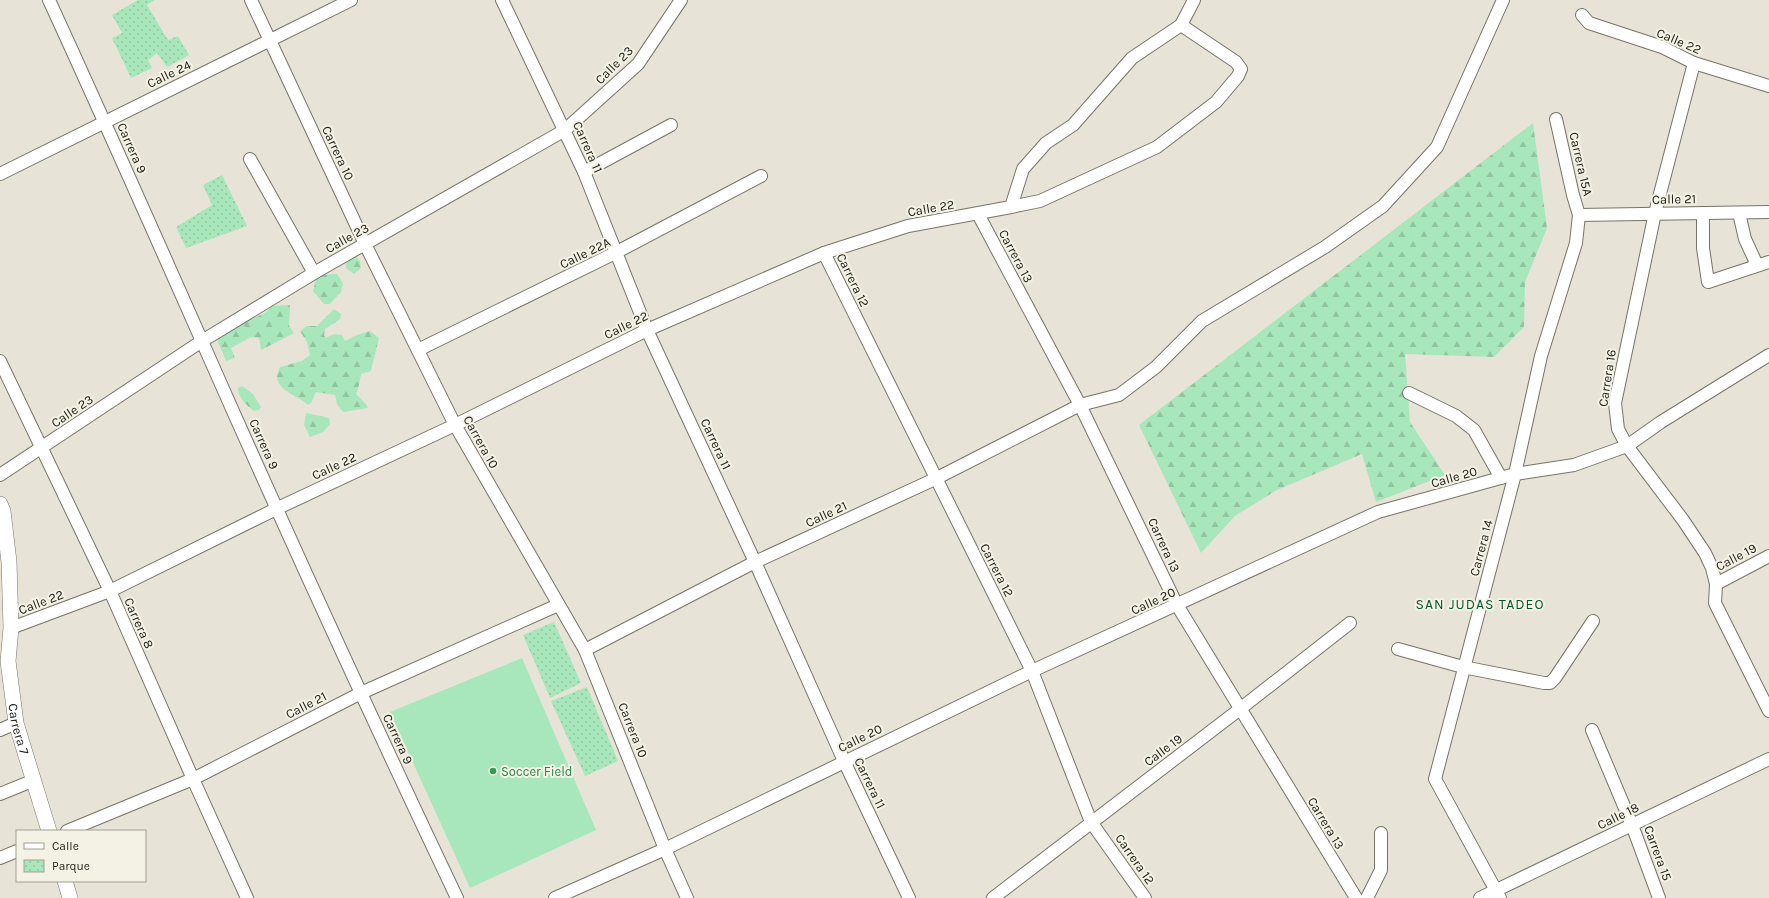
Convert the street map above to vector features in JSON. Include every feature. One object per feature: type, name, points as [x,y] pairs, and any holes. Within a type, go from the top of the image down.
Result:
[{"type":"street","name":"Carrera 9","points":[[49,0],[105,121],[202,341],[457,898]]},
{"type":"street","name":"Carrera 10","points":[[250,0],[365,244],[455,425],[585,650],[665,849],[687,898]]},
{"type":"street","name":"Calle 24","points":[[0,174],[351,0]]},
{"type":"street","name":"Carrera 11","points":[[502,0],[584,172],[615,253],[647,330],[755,562],[844,761],[909,898]]},
{"type":"street","name":"Calle 23","points":[[0,475],[202,341],[314,273],[565,130],[638,64],[681,0]]},
{"type":"street","points":[[1011,207],[1023,169],[1046,143],[1073,125],[1132,58],[1181,25],[1194,0]]},
{"type":"street","name":"Calle 21","points":[[585,650],[755,562],[935,479],[1080,405],[1119,395],[1156,366],[1202,321],[1325,247],[1383,206],[1437,147],[1503,0]]},
{"type":"street","name":"Calle 22","points":[[1582,15],[1589,22],[1662,46],[1694,63],[1769,86]]},
{"type":"street","name":"Calle 22","points":[[11,628],[110,590],[278,508],[455,425],[647,330],[824,253],[908,226],[978,214],[1040,201],[1157,147],[1216,102],[1238,76],[1241,69],[1236,62],[1181,25]]},
{"type":"street","name":"Carrera 16","points":[[1694,63],[1655,213],[1615,403],[1618,429],[1627,446],[1683,520],[1705,553],[1712,568],[1716,584],[1715,603],[1769,711]]},
{"type":"street","name":"Carrera 15A","points":[[1556,119],[1579,215]]},
{"type":"street","points":[[584,172],[671,125]]},
{"type":"street","points":[[250,158],[314,273]]},
{"type":"street","name":"Calle 22A","points":[[418,350],[615,253],[761,176]]},
{"type":"street","name":"Calle 21","points":[[1579,215],[1769,212]]},
{"type":"street","points":[[1703,213],[1703,248],[1708,282],[1763,263],[1745,239],[1739,213]]},
{"type":"street","name":"Carrera 13","points":[[978,214],[1080,405],[1177,605],[1356,898]]},
{"type":"street","name":"Carrera 14","points":[[1499,894],[1435,779],[1463,667],[1515,474],[1541,356],[1576,243],[1579,215]]},
{"type":"street","name":"Carrera 12","points":[[824,253],[935,479],[1032,671],[1091,822],[1145,898]]},
{"type":"street","name":"Calle 20","points":[[555,898],[665,849],[1032,671],[1378,512],[1515,474],[1574,465],[1627,446],[1661,422],[1769,355]]},
{"type":"street","name":"Carrera 8","points":[[0,361],[110,590],[192,779],[247,898]]},
{"type":"street","points":[[1409,393],[1456,416],[1474,430],[1502,478]]},
{"type":"street","name":"Carrera 7","points":[[0,504],[3,511],[9,562],[11,628],[8,661],[16,723],[32,781],[49,830]]},
{"type":"street","name":"Calle 19","points":[[1716,584],[1769,556]]},
{"type":"street","name":"Calle 21","points":[[69,830],[192,779],[362,693],[558,604]]},
{"type":"street","points":[[1398,649],[1463,667],[1550,683],[1556,678],[1593,621]]},
{"type":"street","name":"Calle 19","points":[[993,898],[1350,623]]},
{"type":"street","points":[[0,730],[16,723]]},
{"type":"street","name":"Carrera 15","points":[[1592,730],[1632,824],[1659,898]]},
{"type":"street","name":"Calle 18","points":[[1480,898],[1499,894],[1632,824],[1769,759]]},
{"type":"street","points":[[0,794],[32,781]]},
{"type":"street","points":[[1367,898],[1381,870],[1381,833]]},
{"type":"street","points":[[0,858],[16,851]]},
{"type":"street","points":[[65,882],[70,898]]},
{"type":"green space","points":[[138,0],[155,0],[147,5],[168,40],[178,36],[189,55],[167,67],[157,53],[148,60],[152,68],[131,78],[112,38],[122,33],[112,15]]},
{"type":"green space","points":[[1533,123],[1547,228],[1525,282],[1524,327],[1494,357],[1405,354],[1410,422],[1445,475],[1376,502],[1362,454],[1277,490],[1235,516],[1201,553],[1139,425]]},
{"type":"green space","points":[[222,175],[247,226],[186,248],[176,227],[212,205],[203,185]]},
{"type":"green space","points":[[355,256],[360,261],[361,268],[354,274],[346,268],[347,259]]},
{"type":"green space","points":[[337,274],[343,283],[341,292],[330,304],[324,304],[313,291],[317,275]]},
{"type":"green space","points":[[290,305],[289,326],[294,333],[261,350],[259,338],[251,337],[231,348],[235,358],[226,361],[218,342],[217,335],[265,313],[272,306]]},
{"type":"green space","points":[[334,309],[341,314],[340,319],[325,329],[324,335],[326,338],[334,334],[342,335],[345,341],[370,331],[379,338],[371,371],[361,374],[356,394],[368,408],[343,412],[337,404],[335,395],[316,392],[311,403],[308,405],[285,390],[278,381],[277,374],[280,367],[302,361],[310,355],[307,342],[300,331],[307,326],[317,326]]},
{"type":"green space","points":[[242,386],[253,394],[261,407],[259,410],[254,411],[243,401],[238,392],[238,388]]},
{"type":"green space","points":[[306,413],[329,418],[330,424],[323,432],[310,437],[304,425]]},
{"type":"green space","points":[[554,622],[581,683],[550,698],[523,635]]},
{"type":"green space","name":"Soccer Field","points":[[522,658],[596,830],[470,888],[390,712]]},
{"type":"green space","name":"Soccer Field","points":[[587,687],[618,761],[585,776],[551,701]]},
{"type":"place","name":"Soccer Field","points":[[493,771]]},
{"type":"district","name":"SAN JUDAS TADEO","points":[[1480,604]]}]
